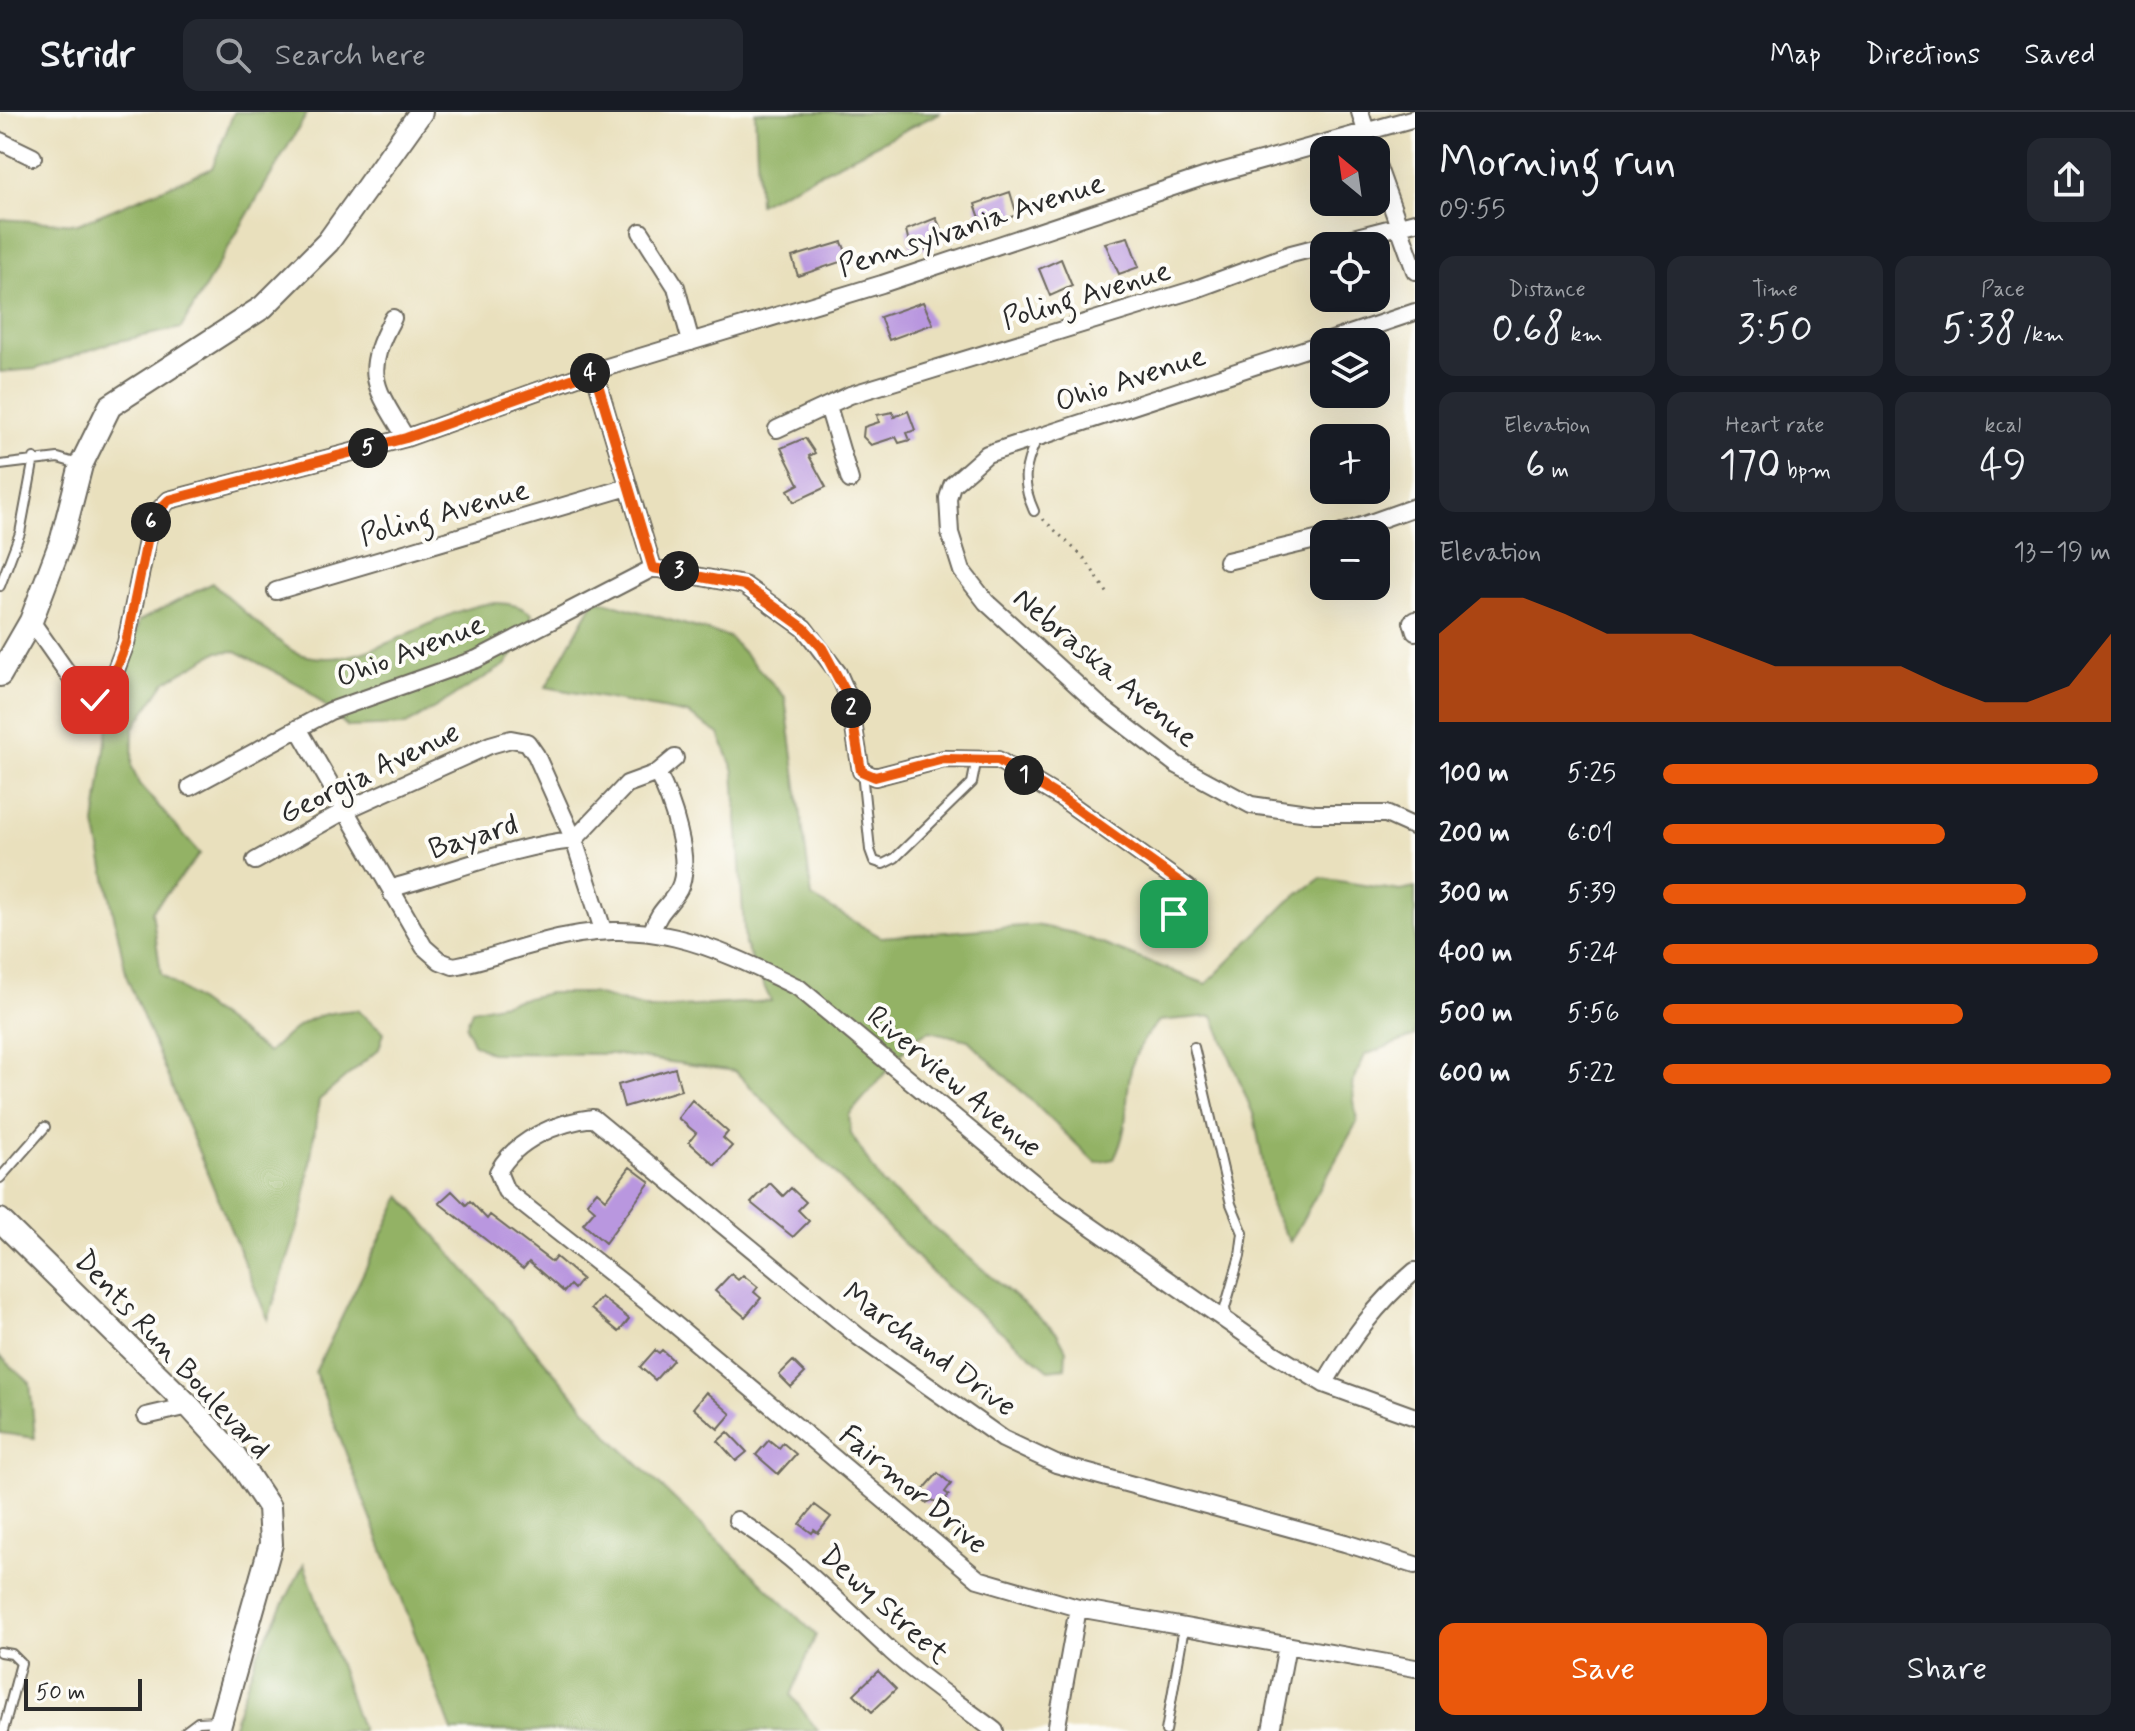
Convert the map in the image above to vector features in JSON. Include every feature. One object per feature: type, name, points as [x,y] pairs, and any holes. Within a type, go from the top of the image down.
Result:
[{"type":"street","points":[[0,675],[31,621],[62,539],[81,465],[110,406],[263,307],[328,242],[421,112]]},
{"type":"street","points":[[1360,112],[1367,136]]},
{"type":"street","name":"Pennsylvania Avenue","points":[[1380,136],[1415,118]]},
{"type":"street","points":[[0,141],[33,157]]},
{"type":"street","name":"Pennsylvania Avenue","points":[[31,621],[78,688],[95,700],[108,691],[126,643],[152,517],[169,500],[406,438],[594,371],[882,284],[1203,177],[1310,154]]},
{"type":"street","points":[[1390,190],[1407,224],[1415,271]]},
{"type":"street","name":"Poling Avenue","points":[[777,429],[850,395],[1196,289],[1291,254],[1407,224]]},
{"type":"street","points":[[641,232],[676,287],[691,342]]},
{"type":"street","name":"Ohio Avenue","points":[[1367,328],[1415,312]]},
{"type":"street","points":[[393,318],[376,350],[373,369],[378,389],[406,438]]},
{"type":"street","name":"Ohio Avenue","points":[[959,477],[987,454],[1310,347]]},
{"type":"street","points":[[594,371],[653,568],[744,585],[804,628],[822,648],[849,698],[861,771],[875,777],[944,759],[998,760],[1063,799],[1188,888],[1190,905],[1182,912],[1167,914]]},
{"type":"street","points":[[828,406],[850,480]]},
{"type":"street","name":"Nebraska Avenue","points":[[959,477],[952,485],[948,498],[950,533],[962,571],[986,602],[1099,705],[1177,765],[1251,805],[1315,814],[1386,814],[1415,827]]},
{"type":"street","name":"Poling Avenue","points":[[276,591],[628,487]]},
{"type":"street","points":[[1378,520],[1415,507]]},
{"type":"street","points":[[1227,561],[1310,541]]},
{"type":"street","name":"Ohio Avenue","points":[[190,787],[330,711],[477,659],[653,568]]},
{"type":"street","points":[[298,728],[392,894]]},
{"type":"street","name":"Georgia Avenue","points":[[255,861],[346,810],[490,745],[511,739]]},
{"type":"street","name":"Bayard","points":[[511,739],[527,742],[536,755],[562,820],[574,840],[603,930]]},
{"type":"street","points":[[574,840],[627,784],[657,773],[675,758]]},
{"type":"street","points":[[652,931],[659,910],[678,891],[683,878],[681,842],[667,791],[657,773]]},
{"type":"street","name":"Bayard","points":[[392,894],[399,886],[546,843],[574,840]]},
{"type":"street","name":"Riverview Avenue","points":[[392,894],[424,947],[440,961],[453,966],[543,941],[603,930],[652,931],[673,935],[726,954],[799,988],[1059,1204],[1324,1384],[1415,1417]]},
{"type":"street","name":"Marchand Drive","points":[[506,1191],[498,1172],[506,1157],[567,1121],[593,1118],[859,1337],[1003,1439],[1056,1464],[1415,1565]]},
{"type":"street","name":"Fairmor Drive","points":[[506,1191],[666,1317],[978,1579],[1078,1608],[1415,1668]]},
{"type":"street","name":"Dents Run Boulevard","points":[[0,1220],[189,1406],[235,1456],[269,1507],[271,1544],[219,1726]]},
{"type":"street","points":[[1324,1384],[1350,1339],[1381,1300],[1415,1271]]},
{"type":"street","points":[[146,1416],[189,1406]]},
{"type":"street","name":"Dewy Street","points":[[737,1520],[776,1544],[844,1603],[893,1652],[995,1731]]},
{"type":"street","points":[[1056,1731],[1078,1608]]},
{"type":"street","points":[[1271,1731],[1287,1645]]},
{"type":"lane","points":[[1034,511],[1024,489],[1025,464],[1037,438]]},
{"type":"lane","points":[[0,465],[34,458],[58,458],[81,465]]},
{"type":"lane","points":[[0,586],[20,533],[34,458]]},
{"type":"lane","points":[[861,771],[870,850],[874,861],[883,864],[895,858],[972,783],[977,758]]},
{"type":"lane","points":[[1194,1047],[1231,1204],[1243,1233],[1240,1256],[1225,1308],[1227,1321]]},
{"type":"lane","points":[[0,1178],[45,1127]]},
{"type":"lane","points":[[1166,1731],[1184,1627]]},
{"type":"lane","points":[[0,1652],[12,1654],[21,1663],[3,1731]]},
{"type":"lane","points":[[186,1731],[198,1722],[219,1726]]},
{"type":"path","points":[[1034,511],[1085,559],[1108,594]]},
{"type":"green space","points":[[234,112],[308,112],[181,328],[110,343],[36,369],[0,372],[0,219],[78,224],[212,168]]},
{"type":"green space","points":[[755,112],[941,112],[759,204]]},
{"type":"green space","points":[[212,583],[290,649],[329,658],[360,653],[480,605],[507,604],[532,614],[527,634],[505,665],[406,725],[348,727],[304,687],[236,651],[217,652],[165,682],[133,729],[132,767],[139,784],[200,854],[152,911],[161,974],[268,1053],[298,1026],[328,1013],[357,1010],[384,1032],[379,1049],[319,1100],[303,1212],[268,1320],[127,978],[95,825],[107,733],[139,621]]},
{"type":"green space","points":[[595,599],[729,637],[785,697],[812,897],[881,937],[1035,925],[1074,933],[1206,984],[1289,901],[1321,878],[1400,891],[1415,888],[1415,1036],[1365,1055],[1352,1085],[1357,1122],[1290,1242],[1272,1210],[1254,1116],[1213,1016],[1159,1021],[1144,1039],[1130,1074],[1125,1123],[1114,1159],[1096,1163],[968,1040],[930,1031],[915,1038],[849,1115],[851,1134],[882,1183],[1057,1333],[1066,1350],[1065,1368],[1049,1370],[945,1286],[735,1071],[612,1054],[490,1053],[473,1043],[466,1027],[472,1010],[549,993],[591,993],[650,1009],[771,1001],[745,945],[734,771],[719,734],[688,714],[546,687]]},
{"type":"green space","points":[[401,1196],[612,1439],[816,1635],[791,1695],[818,1731],[452,1731],[315,1372]]},
{"type":"green space","points":[[0,1356],[30,1383],[35,1438],[0,1433]]},
{"type":"green space","points":[[304,1564],[362,1731],[231,1731],[256,1657]]},
{"type":"building","points":[[1010,192],[1017,215],[983,226],[975,204]]},
{"type":"building","points":[[936,218],[946,239],[935,241],[936,246],[924,250],[919,245],[910,247],[906,230]]},
{"type":"building","points":[[1128,237],[1139,267],[1119,274],[1105,243]]},
{"type":"building","points":[[842,242],[849,259],[798,276],[792,257]]},
{"type":"building","points":[[1061,259],[1072,286],[1050,296],[1039,269]]},
{"type":"building","points":[[923,302],[933,324],[889,340],[880,317]]},
{"type":"building","points":[[908,411],[915,430],[907,433],[910,440],[899,443],[896,437],[871,445],[863,437],[864,427],[879,422],[877,415],[893,412],[894,417]]},
{"type":"building","points":[[805,438],[815,453],[809,456],[826,487],[794,502],[788,490],[799,484],[781,448]]},
{"type":"building","points":[[675,1068],[681,1090],[624,1107],[618,1085]]},
{"type":"building","points":[[692,1100],[728,1132],[723,1138],[732,1146],[715,1165],[689,1142],[696,1133],[678,1118]]},
{"type":"building","points":[[630,1167],[650,1182],[605,1243],[583,1224],[595,1210],[587,1203],[597,1191],[606,1199]]},
{"type":"building","points":[[770,1183],[783,1196],[791,1188],[806,1202],[798,1210],[809,1221],[793,1237],[751,1203]]},
{"type":"building","points":[[452,1191],[466,1205],[470,1201],[487,1219],[490,1215],[552,1262],[556,1257],[582,1279],[574,1289],[570,1285],[564,1292],[529,1262],[523,1269],[439,1203]]},
{"type":"building","points":[[731,1274],[738,1280],[743,1275],[758,1287],[754,1292],[761,1298],[745,1317],[715,1291]]},
{"type":"building","points":[[601,1297],[629,1319],[619,1332],[591,1309]]},
{"type":"building","points":[[655,1350],[659,1353],[662,1350],[673,1360],[655,1380],[640,1367]]},
{"type":"building","points":[[793,1361],[805,1373],[791,1387],[779,1375]]},
{"type":"building","points":[[706,1392],[731,1414],[718,1429],[693,1408]]},
{"type":"building","points":[[728,1432],[747,1452],[736,1461],[718,1441]]},
{"type":"building","points":[[769,1440],[779,1448],[783,1443],[796,1454],[778,1474],[756,1455]]},
{"type":"building","points":[[938,1473],[951,1484],[945,1492],[949,1495],[941,1504],[932,1500],[926,1503],[918,1496]]},
{"type":"building","points":[[815,1505],[831,1517],[818,1533],[814,1530],[812,1533],[800,1524]]},
{"type":"building","points":[[878,1671],[896,1689],[872,1712],[854,1694]]},
{"type":"route","points":[[95,700],[108,691],[126,643],[152,517],[169,500],[406,438],[594,371],[653,568],[702,574],[744,585],[804,628],[822,648],[849,698],[861,771],[875,777],[890,776],[944,759],[972,757],[998,760],[1063,799],[1188,888],[1190,905],[1174,914]]}]
